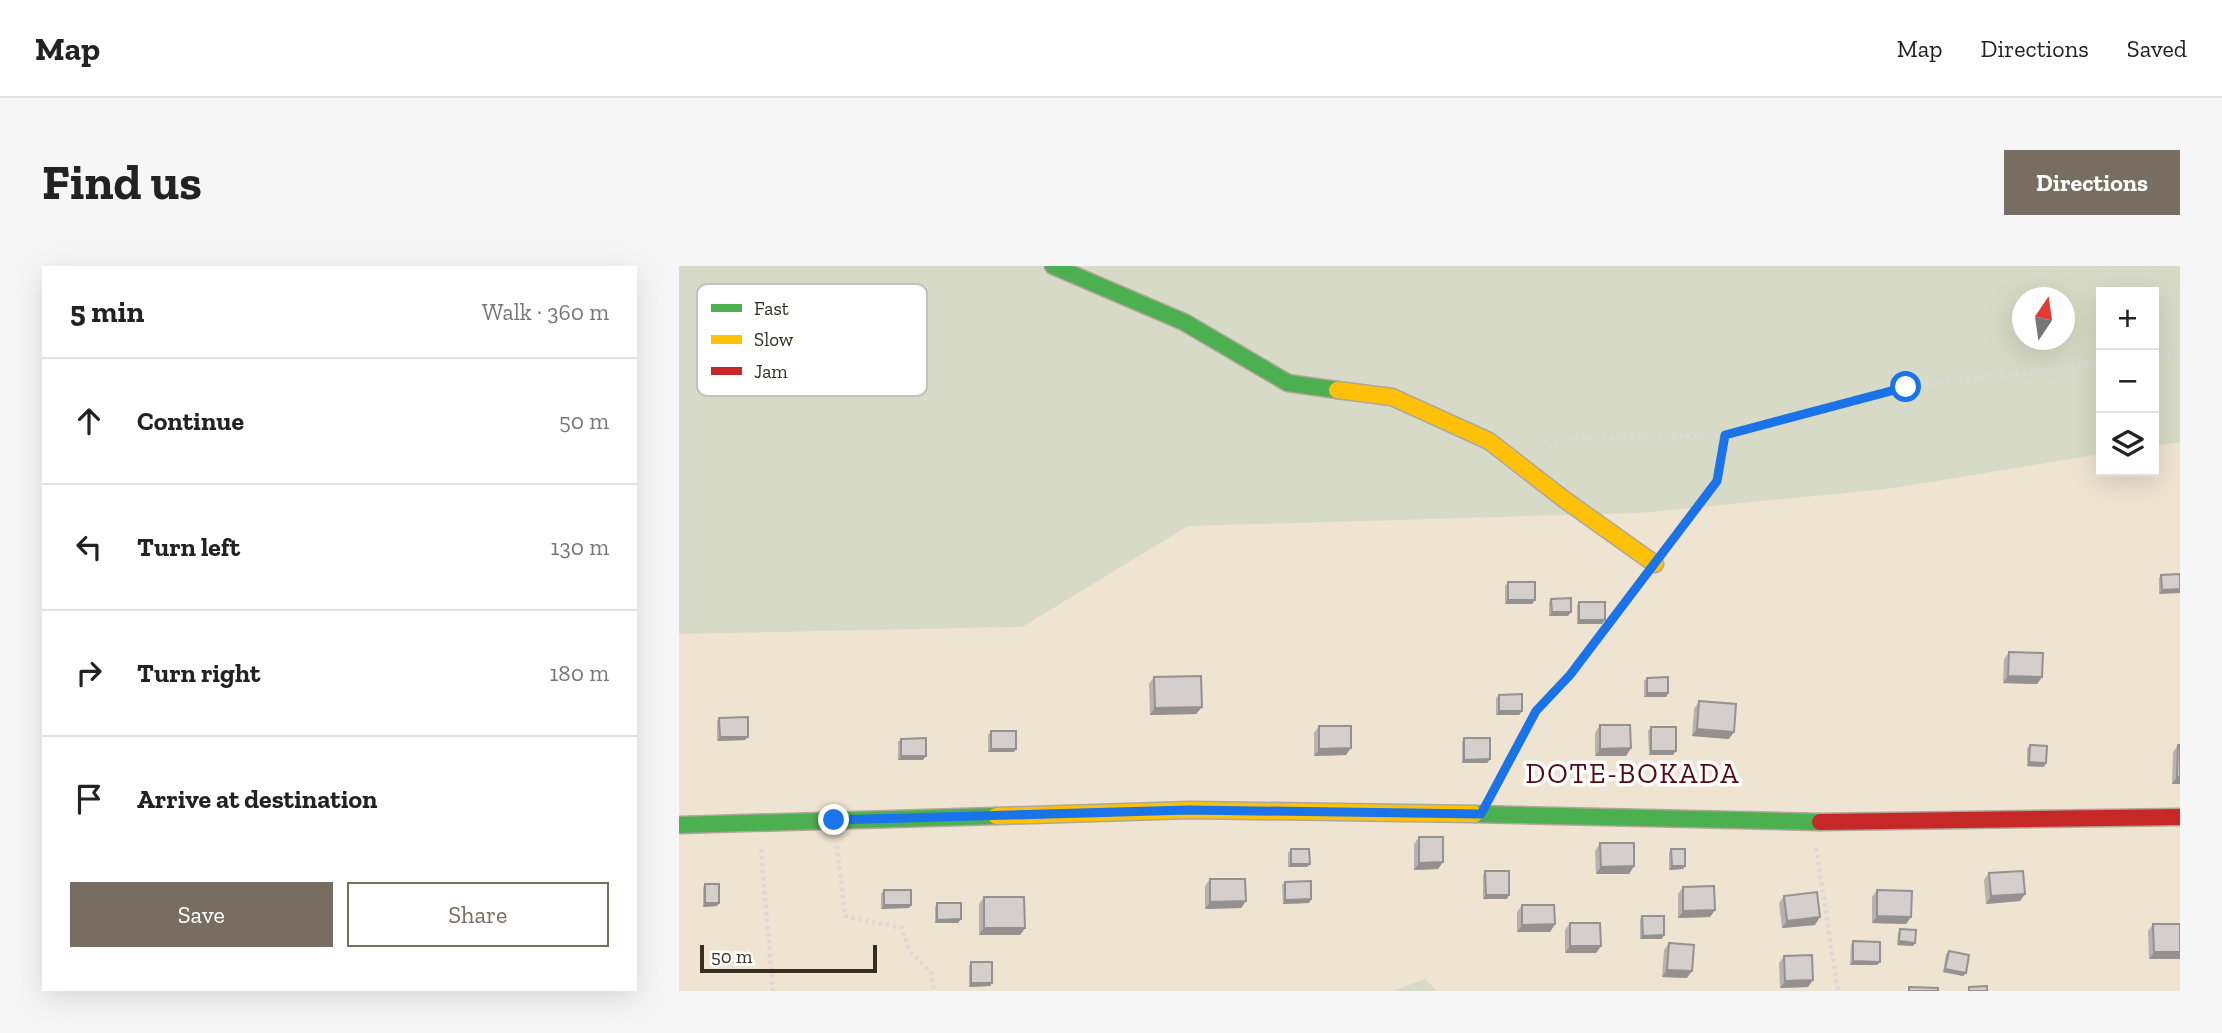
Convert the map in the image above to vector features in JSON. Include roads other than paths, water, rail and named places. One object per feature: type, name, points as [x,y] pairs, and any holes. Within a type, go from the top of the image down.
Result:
[{"type":"main road","points":[[1053,266],[1184,322],[1288,383],[1392,397],[1489,441],[1565,500],[1655,564]]},
{"type":"main road","points":[[679,825],[1189,810],[1812,822],[2180,817]]},
{"type":"district","name":"DOTE-BOKADA","points":[[1633,773]]}]
